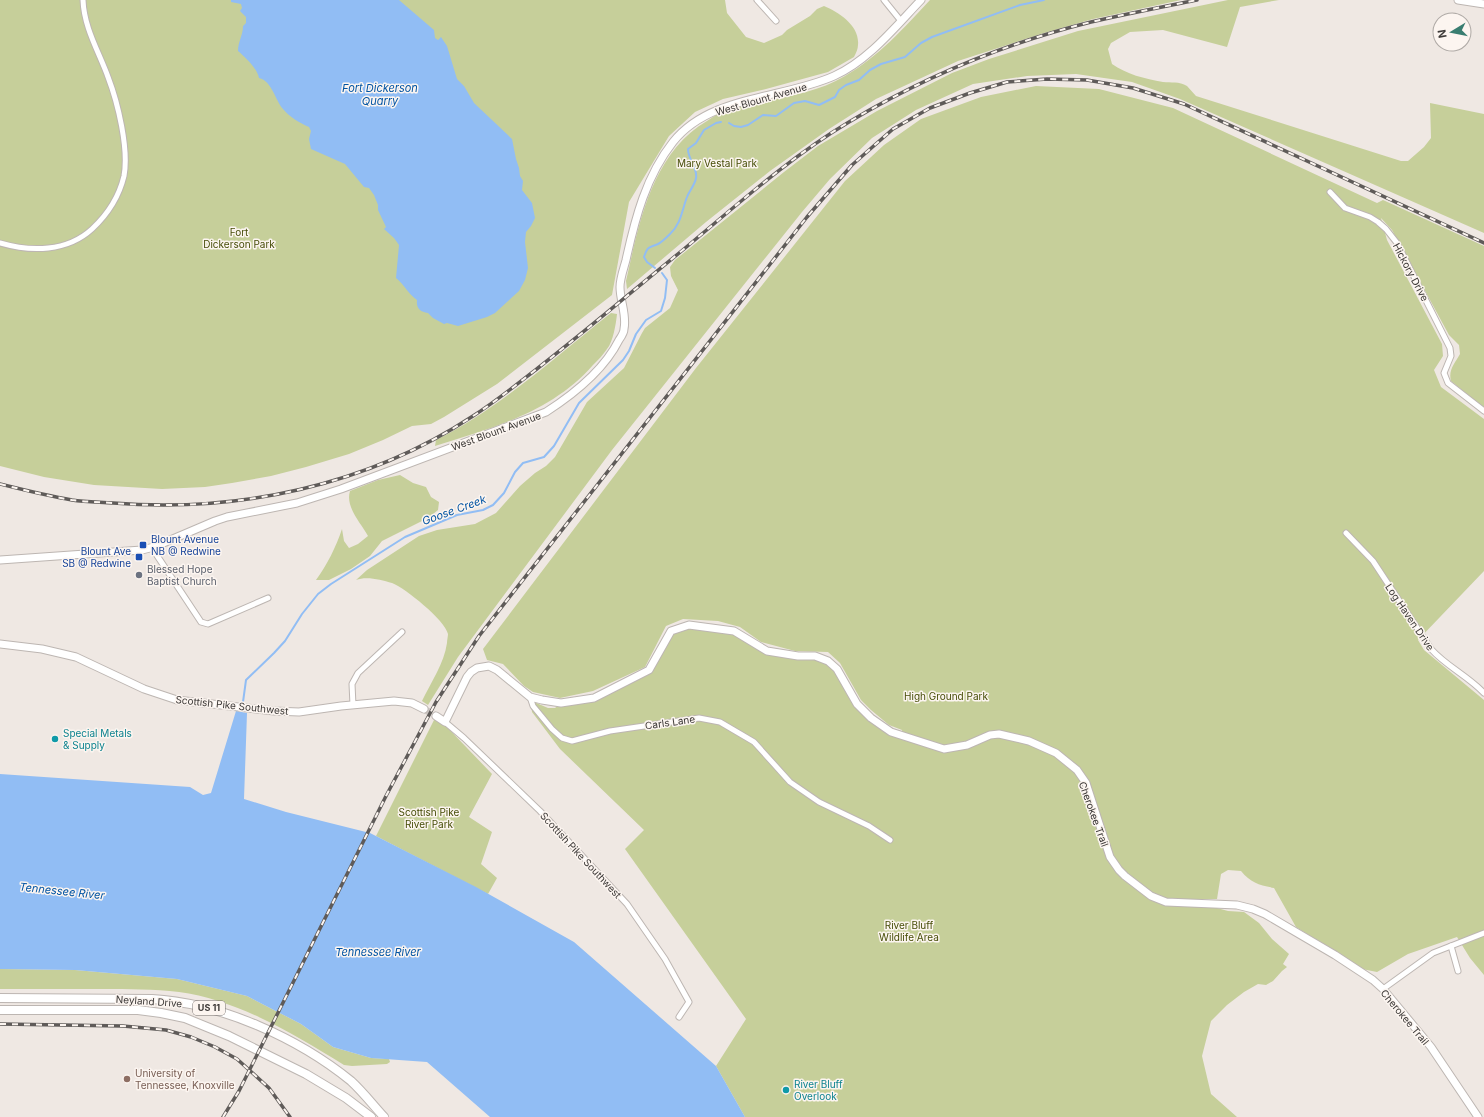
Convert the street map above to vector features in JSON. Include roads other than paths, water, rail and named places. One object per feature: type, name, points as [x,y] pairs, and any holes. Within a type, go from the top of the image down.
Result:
[{"type":"main road","name":"Neyland Drive","points":[[0,998],[152,999],[206,1007],[258,1026],[298,1046],[326,1063],[361,1091],[384,1117]]},
{"type":"main road","name":"Neyland Drive","points":[[0,1010],[138,1010],[185,1018],[229,1036],[306,1074],[346,1098],[371,1117]]},
{"type":"street","points":[[0,243],[28,249],[42,249],[73,243],[90,231],[104,218],[120,190],[124,175],[125,159],[121,122],[108,78],[86,22],[83,10],[83,0]]},
{"type":"street","points":[[758,0],[776,21]]},
{"type":"street","points":[[884,0],[901,21]]},
{"type":"street","name":"West Blount Avenue","points":[[0,560],[130,552],[154,547],[227,517],[297,503],[341,489],[529,420],[546,412],[563,401],[584,383],[613,352],[624,330],[624,308],[620,286],[632,232],[652,175],[674,141],[693,124],[719,109],[757,98],[794,90],[835,76],[864,57],[921,0]]},
{"type":"street","points":[[1458,0],[1484,4]]},
{"type":"street","name":"Hickory Drive","points":[[1330,192],[1345,208],[1370,217],[1378,222],[1386,229],[1397,244],[1450,348],[1451,356],[1444,373],[1448,383],[1484,411]]},
{"type":"street","name":"Log Haven Drive","points":[[1346,533],[1373,561],[1431,649],[1439,658],[1476,684],[1484,692]]},
{"type":"street","points":[[154,547],[156,554],[201,622],[208,624],[268,598]]},
{"type":"street","name":"Cherokee Trail","points":[[445,722],[464,683],[471,672],[477,668],[489,666],[497,670],[530,697],[561,703],[594,698],[649,670],[671,631],[689,625],[734,631],[767,651],[798,656],[815,656],[828,661],[837,669],[857,704],[871,718],[891,732],[944,749],[967,745],[990,735],[999,734],[1029,741],[1056,752],[1077,770],[1086,783],[1110,857],[1119,870],[1151,896],[1166,902],[1237,905],[1259,912],[1335,955],[1373,980],[1383,989],[1431,1047],[1478,1117]]},
{"type":"street","points":[[353,705],[352,684],[358,673],[402,632]]},
{"type":"street","name":"Scottish Pike Southwest","points":[[0,644],[42,649],[76,657],[144,688],[177,700],[274,711],[299,712],[353,705],[403,702],[412,703],[424,709]]},
{"type":"street","name":"Carls Lane","points":[[530,697],[534,706],[552,729],[562,738],[572,741],[610,731],[699,718],[720,722],[754,742],[790,782],[819,802],[869,826],[890,840]]},
{"type":"street","name":"Scottish Pike Southwest","points":[[436,716],[464,738],[540,811],[627,904],[665,959],[690,1002],[679,1017]]},
{"type":"street","points":[[1383,989],[1433,953],[1484,933]]},
{"type":"street","points":[[1451,946],[1458,971]]},
{"type":"water","name":"Fort Dickerson Quarry","points":[[231,0],[399,0],[434,30],[435,38],[438,40],[441,37],[447,46],[457,79],[464,86],[474,103],[512,139],[520,176],[523,181],[522,190],[532,203],[535,218],[526,232],[525,242],[528,268],[525,280],[519,291],[495,313],[458,326],[447,323],[444,324],[433,318],[428,313],[419,309],[417,300],[396,278],[399,245],[384,229],[386,227],[378,210],[378,205],[374,195],[369,188],[364,187],[345,164],[311,149],[309,139],[311,131],[309,127],[295,120],[283,109],[267,83],[259,78],[253,67],[238,51],[243,26],[246,23],[246,17],[240,11],[242,8],[241,4],[231,2]]},
{"type":"water","name":"Tennessee River","points":[[236,711],[247,713],[244,799],[286,812],[370,833],[476,887],[574,942],[716,1066],[745,1117],[490,1117],[427,1062],[371,1058],[333,1047],[301,1024],[247,996],[177,979],[75,970],[0,969],[0,774],[190,787],[203,795],[211,793]]},
{"type":"waterway","points":[[729,123],[734,126],[741,127],[748,125],[763,115],[776,116],[794,103],[805,101],[819,105],[835,97],[839,90],[846,85],[859,80],[870,70],[881,64],[905,57],[921,43],[932,37],[1020,5],[1044,0]]},
{"type":"waterway","points":[[655,268],[647,262],[644,257],[647,250],[661,242],[677,226],[687,197],[695,181],[696,171],[688,153],[688,149],[696,143],[704,130],[716,123],[721,122]]},
{"type":"waterway","name":"Goose Creek","points":[[243,702],[246,680],[285,641],[302,614],[318,594],[331,584],[405,537],[457,515],[483,510],[493,505],[504,493],[515,472],[523,463],[544,457],[554,446],[579,403],[623,360],[629,351],[636,334],[646,320],[661,311],[665,298],[667,280],[662,273]]},
{"type":"tunnel","points":[[424,709],[436,716]]},
{"type":"railway","points":[[0,484],[54,497],[82,501],[160,505],[207,503],[253,498],[300,490],[345,477],[389,461],[432,440],[473,416],[497,399],[575,339],[785,166],[827,136],[877,106],[936,76],[1028,40],[1091,22],[1197,0]]},
{"type":"railway","points":[[223,1117],[239,1091],[386,796],[436,702],[479,636],[807,217],[852,165],[893,129],[930,108],[970,93],[1007,82],[1047,79],[1087,80],[1133,88],[1184,104],[1484,243]]},
{"type":"railway","points":[[0,1024],[123,1026],[166,1030],[191,1037],[215,1047],[237,1059],[269,1088],[290,1117]]},
{"type":"place","name":"Blount Avenue NB @ Redwine","points":[[143,545]]},
{"type":"place","name":"Blount Ave SB @ Redwine","points":[[139,557]]},
{"type":"place","name":"Blessed Hope Baptist Church","points":[[139,575]]},
{"type":"place","name":"Special Metals & Supply","points":[[55,739]]},
{"type":"place","name":"University of Tennessee, Knoxville","points":[[127,1079]]},
{"type":"place","name":"River Bluff Overlook","points":[[786,1090]]},
{"type":"park label","name":"Mary Vestal Park","points":[[717,163]]},
{"type":"park label","name":"Fort Dickerson Park","points":[[239,238]]},
{"type":"park label","name":"High Ground Park","points":[[946,696]]},
{"type":"park label","name":"Scottish Pike River Park","points":[[429,818]]},
{"type":"park label","name":"River Bluff Wildlife Area","points":[[909,930]]}]
